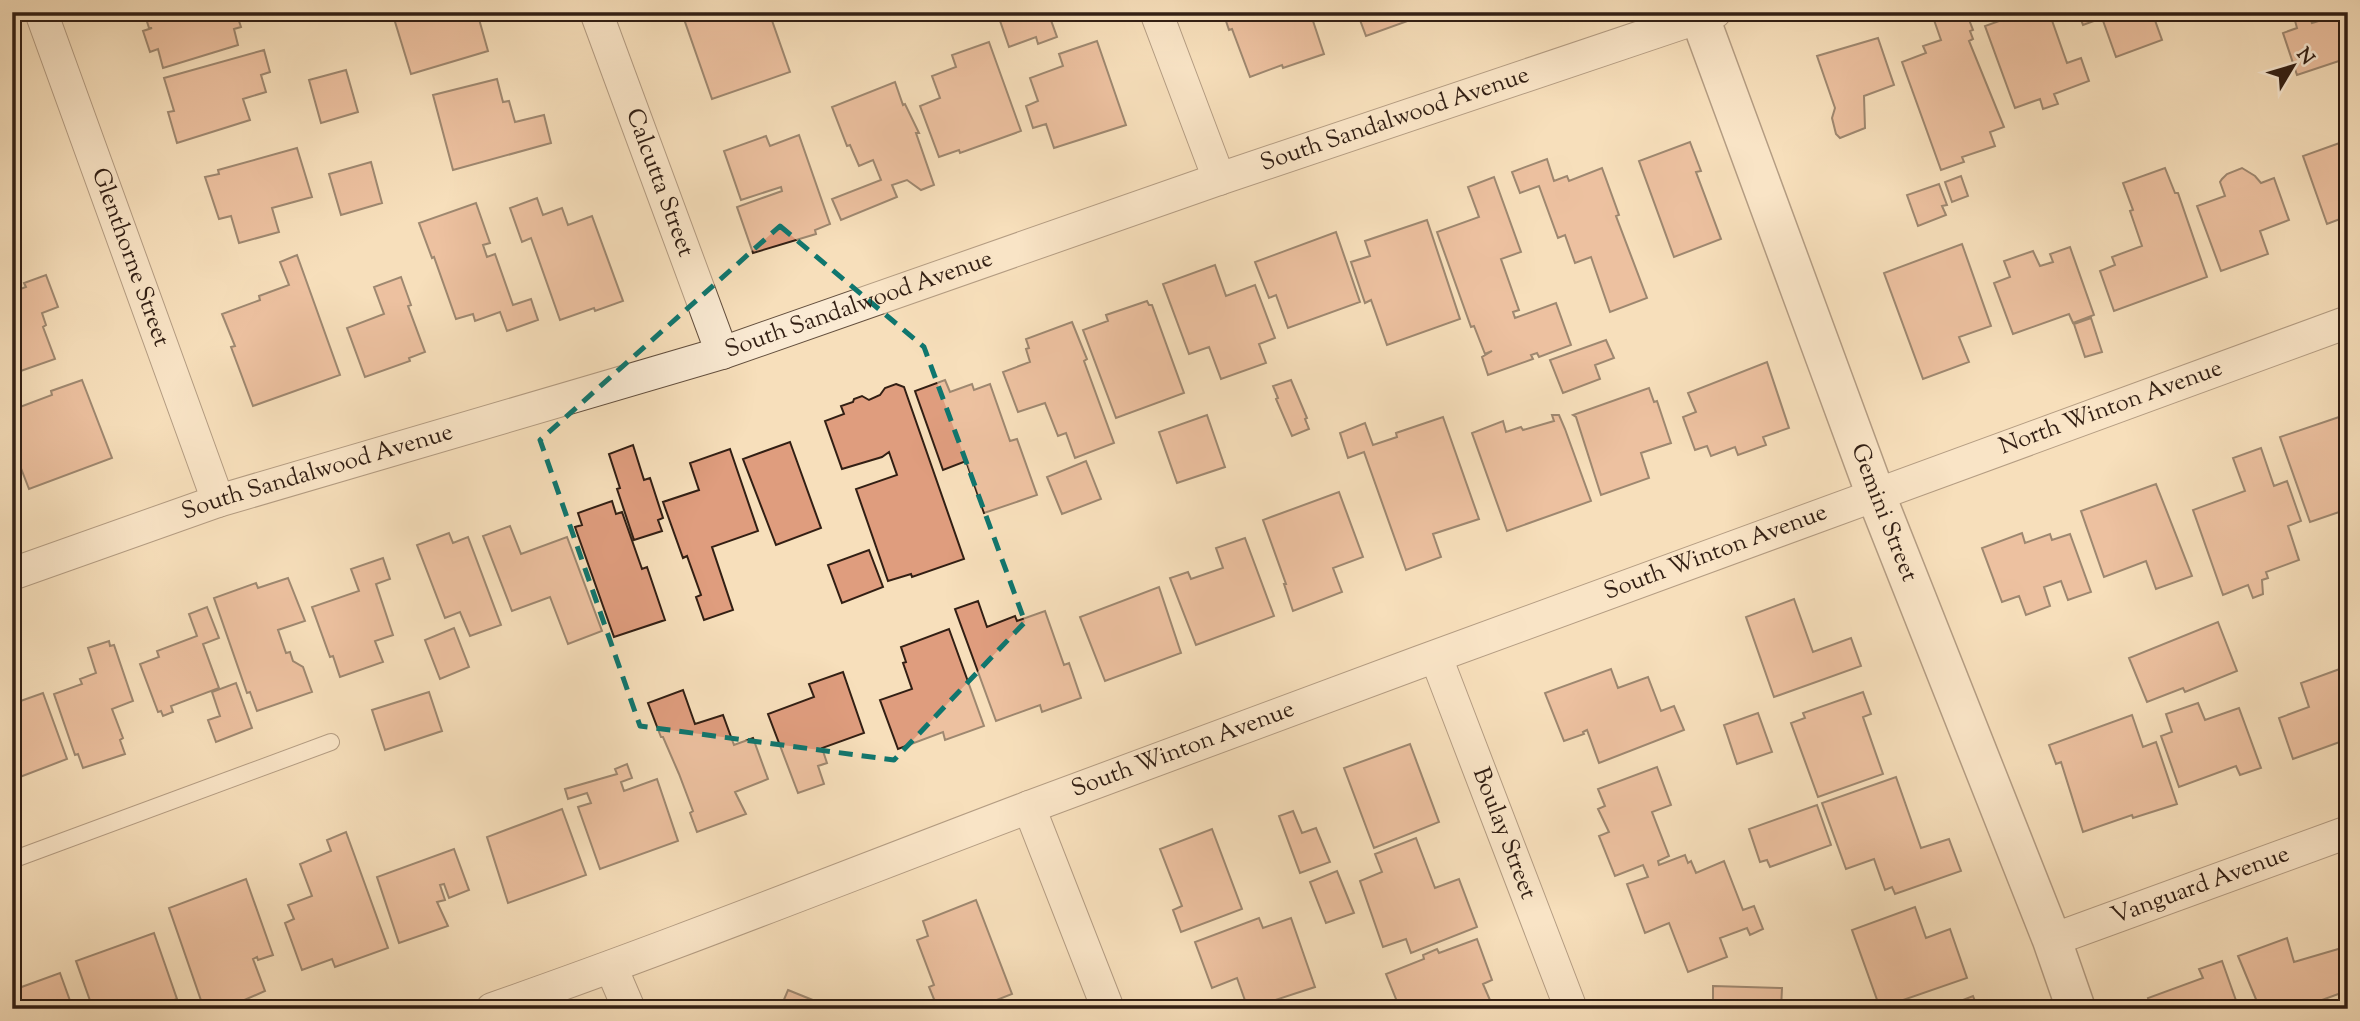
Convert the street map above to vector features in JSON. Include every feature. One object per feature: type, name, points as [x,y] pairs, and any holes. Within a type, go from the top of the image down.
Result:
[{"type":"street","name":"Glenthorne Street","points":[[41,12],[218,501]]},
{"type":"street","name":"Calcutta Street","points":[[596,12],[722,353]]},
{"type":"street","points":[[1156,12],[1219,178]]},
{"type":"street","name":"South Sandalwood Avenue","points":[[12,575],[218,501],[722,353],[1219,178],[1704,14]]},
{"type":"street","name":"Gemini Street","points":[[1704,14],[1875,494],[2052,940],[2076,1009]]},
{"type":"street","name":"North Winton Avenue","points":[[1875,494],[2348,321]]},
{"type":"street","name":"South Winton Avenue","points":[[492,1009],[611,967],[1029,807],[1875,494]]},
{"type":"street","name":"Boulay Street","points":[[1436,657],[1571,1009]]},
{"type":"street","points":[[1029,807],[1108,1009]]},
{"type":"street","name":"Vanguard Avenue","points":[[2052,940],[2348,832]]},
{"type":"street","points":[[611,967],[629,1009]]},
{"type":"lane","points":[[12,860],[331,742]]},
{"type":"highlighted area","points":[[780,226],[924,347],[1025,622],[894,760],[640,726],[540,440]]},
{"type":"building","points":[[144,12],[236,12],[241,27],[234,29],[238,45],[163,68],[158,49],[150,52],[143,31],[152,28],[149,28]]},
{"type":"building","points":[[392,12],[477,12],[488,51],[411,74]]},
{"type":"building","points":[[704,12],[769,12],[790,72],[712,99],[684,19]]},
{"type":"building","points":[[997,12],[1048,12],[1057,37],[1038,44],[1036,37],[1009,47]]},
{"type":"building","points":[[1223,12],[1310,12],[1324,54],[1250,77]]},
{"type":"building","points":[[1357,12],[1426,12],[1427,14],[1366,36]]},
{"type":"building","points":[[1966,12],[1973,30],[1970,31],[1973,39],[1969,41],[2004,127],[1990,132],[1995,146],[1962,157],[1964,162],[1941,170],[1902,62],[1926,53],[1923,46],[1941,40],[1934,20]]},
{"type":"building","points":[[2024,12],[2049,12],[2067,63],[2081,58],[2089,81],[2054,94],[2058,104],[2043,109],[2040,99],[2015,108],[1985,26]]},
{"type":"building","points":[[2078,12],[2152,12],[2162,40],[2116,57],[2102,18],[2083,25]]},
{"type":"building","points":[[2308,12],[2312,23],[2348,12],[2348,58],[2297,75],[2283,33],[2297,28],[2294,17]]},
{"type":"building","points":[[1878,38],[1894,85],[1864,96],[1865,128],[1840,138],[1836,134],[1832,118],[1835,108],[1817,56]]},
{"type":"building","points":[[1097,41],[1126,125],[1054,148],[1046,124],[1033,128],[1026,106],[1038,101],[1030,78],[1063,66],[1059,54]]},
{"type":"building","points":[[989,42],[1021,131],[960,153],[959,150],[939,157],[920,106],[940,98],[932,76],[956,67],[952,55]]},
{"type":"building","points":[[264,50],[270,72],[261,75],[266,92],[243,99],[250,120],[177,143],[168,112],[174,111],[164,78]]},
{"type":"building","points":[[346,70],[358,112],[321,123],[309,80]]},
{"type":"building","points":[[497,79],[503,102],[509,101],[515,122],[544,115],[551,143],[453,170],[433,95]]},
{"type":"building","points":[[895,82],[903,105],[905,104],[919,133],[916,133],[934,185],[921,190],[907,180],[892,185],[897,197],[841,220],[832,199],[881,180],[873,160],[859,166],[850,145],[847,146],[832,107]]},
{"type":"building","points":[[799,135],[830,224],[815,230],[816,234],[753,253],[737,207],[782,191],[781,187],[741,200],[724,151],[766,136],[770,146]]},
{"type":"building","points":[[2348,140],[2348,216],[2327,224],[2303,156]]},
{"type":"building","points":[[1690,142],[1701,171],[1696,172],[1721,239],[1674,257],[1639,161]]},
{"type":"building","points":[[297,148],[312,197],[272,208],[279,232],[239,243],[231,216],[219,219],[205,177],[219,174],[218,170]]},
{"type":"building","points":[[1547,159],[1554,181],[1567,176],[1569,181],[1602,168],[1619,215],[1616,216],[1647,298],[1610,312],[1591,257],[1575,263],[1565,235],[1558,238],[1539,186],[1520,193],[1512,172]]},
{"type":"building","points":[[371,162],[382,203],[341,215],[329,174]]},
{"type":"building","points":[[2165,168],[2175,193],[2178,193],[2207,277],[2114,311],[2100,271],[2115,265],[2112,257],[2142,246],[2123,183]]},
{"type":"building","points":[[2242,168],[2261,183],[2274,178],[2289,220],[2260,231],[2268,254],[2221,271],[2197,206],[2225,196],[2220,182],[2227,174]]},
{"type":"building","points":[[1961,176],[1968,196],[1952,202],[1945,182]]},
{"type":"building","points":[[1494,177],[1521,252],[1501,259],[1519,310],[1513,312],[1515,318],[1556,303],[1571,345],[1539,357],[1537,353],[1531,355],[1533,359],[1488,375],[1482,357],[1492,351],[1485,354],[1474,326],[1471,327],[1437,232],[1479,217],[1468,187]]},
{"type":"building","points":[[12,182],[18,198],[12,200]]},
{"type":"building","points":[[1939,184],[1947,205],[1942,206],[1946,215],[1918,226],[1907,195]]},
{"type":"building","points":[[537,198],[543,215],[562,208],[568,225],[592,216],[623,301],[560,320],[531,238],[522,242],[510,208]]},
{"type":"building","points":[[476,203],[490,243],[483,245],[487,257],[495,254],[513,305],[531,299],[538,320],[507,331],[500,312],[475,321],[473,314],[456,319],[419,223]]},
{"type":"building","points":[[1427,220],[1460,319],[1387,345],[1371,300],[1365,303],[1351,262],[1370,256],[1365,241]]},
{"type":"building","points":[[1336,232],[1360,302],[1288,328],[1276,295],[1269,298],[1255,262]]},
{"type":"building","points":[[1962,244],[1991,326],[1959,337],[1969,362],[1923,379],[1884,273]]},
{"type":"building","points":[[2070,247],[2094,315],[2073,323],[2069,314],[2013,334],[1994,283],[2010,277],[2004,261],[2033,251],[2040,266],[2053,262],[2050,254]]},
{"type":"building","points":[[297,255],[340,375],[253,406],[231,347],[235,346],[222,314],[260,300],[259,296],[289,285],[280,262]]},
{"type":"building","points":[[1215,265],[1226,296],[1255,285],[1275,338],[1259,344],[1266,363],[1221,379],[1209,347],[1189,354],[1163,284]]},
{"type":"building","points":[[46,275],[58,307],[42,313],[46,325],[43,327],[55,359],[12,374],[12,292],[26,287],[24,283]]},
{"type":"building","points":[[401,277],[411,305],[408,306],[425,352],[409,358],[410,361],[365,377],[347,328],[384,314],[374,287]]},
{"type":"building","points":[[1147,301],[1152,305],[1184,393],[1116,418],[1083,330],[1108,321],[1106,315]]},
{"type":"building","points":[[2091,318],[2102,352],[2085,357],[2074,324]]},
{"type":"building","points":[[1072,322],[1114,443],[1075,458],[1066,433],[1058,436],[1045,403],[1018,412],[1003,372],[1030,362],[1026,339]]},
{"type":"building","points":[[1606,340],[1614,358],[1595,365],[1600,379],[1563,393],[1550,360]]},
{"type":"building","points":[[1767,362],[1789,428],[1763,437],[1766,445],[1738,455],[1735,447],[1711,456],[1707,446],[1695,450],[1683,417],[1696,412],[1688,393]]},
{"type":"building","points":[[82,380],[112,458],[29,489],[12,445],[12,410],[52,395],[51,391]]},
{"type":"building","points":[[945,380],[950,392],[972,384],[974,390],[990,384],[1010,441],[1017,439],[1037,495],[984,513],[966,461],[943,470],[915,391]]},
{"type":"building","points":[[1291,380],[1309,429],[1292,436],[1273,386]]},
{"type":"building","points":[[896,384],[904,387],[964,559],[912,577],[911,574],[888,581],[856,489],[897,475],[889,452],[882,457],[842,469],[825,421],[844,414],[841,406],[853,402],[854,399],[862,396],[869,400],[880,395],[885,388]]},
{"type":"building","points":[[1649,388],[1654,402],[1657,401],[1671,443],[1641,453],[1649,478],[1601,495],[1576,417],[1573,415]]},
{"type":"building","points":[[2348,414],[2348,479],[2344,481],[2348,492],[2348,509],[2310,522],[2280,437]]},
{"type":"building","points":[[1207,415],[1225,467],[1177,483],[1159,432]]},
{"type":"building","points":[[1552,415],[1559,415],[1591,501],[1507,531],[1472,433],[1503,421],[1506,432],[1521,427],[1523,430],[1554,421]]},
{"type":"building","points":[[1443,417],[1479,519],[1433,534],[1441,557],[1406,570],[1364,452],[1348,458],[1340,433],[1365,423],[1373,445],[1397,437],[1396,433]]},
{"type":"building","points":[[790,442],[821,528],[776,545],[743,459]]},
{"type":"building","points":[[633,445],[644,480],[650,478],[663,518],[658,520],[662,531],[634,540],[609,454]]},
{"type":"building","points":[[2261,448],[2274,486],[2287,481],[2301,521],[2288,526],[2299,560],[2266,572],[2268,578],[2262,580],[2263,594],[2253,598],[2248,585],[2223,595],[2193,510],[2245,491],[2233,458]]},
{"type":"building","points":[[730,449],[758,531],[712,547],[733,610],[704,620],[696,597],[701,595],[687,556],[683,558],[663,502],[699,490],[690,463]]},
{"type":"building","points":[[1086,461],[1101,499],[1062,514],[1047,477]]},
{"type":"building","points":[[2156,484],[2192,576],[2156,589],[2146,561],[2104,577],[2081,511]]},
{"type":"building","points":[[1339,492],[1363,557],[1333,568],[1342,592],[1293,611],[1263,520]]},
{"type":"building","points":[[612,501],[616,514],[622,512],[642,569],[647,567],[665,620],[614,637],[575,527],[582,525],[578,513]]},
{"type":"building","points":[[510,526],[521,554],[567,537],[602,631],[568,644],[550,597],[512,611],[483,536]]},
{"type":"building","points":[[449,533],[453,543],[468,537],[501,625],[470,636],[460,612],[445,618],[417,545]]},
{"type":"building","points":[[2022,533],[2025,543],[2050,534],[2052,540],[2070,534],[2091,592],[2068,600],[2061,581],[2044,587],[2050,606],[2026,615],[2019,596],[2002,602],[1982,548]]},
{"type":"building","points":[[1245,538],[1274,616],[1196,645],[1170,578],[1188,572],[1191,579],[1223,568],[1216,548]]},
{"type":"building","points":[[869,550],[883,587],[842,603],[828,565]]},
{"type":"building","points":[[383,558],[390,579],[376,584],[393,635],[375,641],[383,662],[340,677],[312,607],[359,591],[351,569]]},
{"type":"building","points":[[288,578],[305,621],[278,630],[286,653],[290,652],[293,661],[303,667],[312,692],[257,711],[250,692],[247,693],[214,598],[256,583],[258,588]]},
{"type":"building","points":[[1159,587],[1181,653],[1105,681],[1080,617]]},
{"type":"building","points":[[1794,599],[1813,652],[1851,638],[1861,666],[1774,697],[1746,617]]},
{"type":"building","points":[[978,601],[987,627],[1015,616],[1017,621],[1045,611],[1064,665],[1069,663],[1081,698],[1042,712],[1040,705],[996,721],[955,609]]},
{"type":"building","points":[[207,607],[219,638],[203,644],[219,688],[171,706],[173,712],[163,716],[161,711],[158,712],[140,664],[159,657],[157,651],[197,636],[189,614]]},
{"type":"building","points":[[2218,622],[2237,671],[2185,692],[2183,688],[2147,702],[2129,658]]},
{"type":"building","points":[[454,628],[469,667],[440,679],[425,640]]},
{"type":"building","points":[[949,629],[984,726],[945,740],[943,732],[898,749],[880,700],[912,689],[903,663],[906,662],[901,647]]},
{"type":"building","points":[[109,641],[110,646],[114,645],[133,701],[112,709],[123,738],[120,740],[125,754],[83,768],[78,754],[75,755],[54,694],[82,684],[80,679],[96,673],[88,648]]},
{"type":"building","points":[[2348,666],[2348,739],[2293,759],[2279,718],[2309,707],[2301,683]]},
{"type":"building","points":[[1611,669],[1618,688],[1648,677],[1661,711],[1674,706],[1684,730],[1599,763],[1587,730],[1584,734],[1564,741],[1545,693]]},
{"type":"building","points":[[843,672],[864,733],[822,748],[827,763],[818,766],[824,784],[798,793],[768,714],[814,697],[809,684]]},
{"type":"building","points":[[236,683],[252,728],[216,742],[208,720],[220,716],[212,692]]},
{"type":"building","points":[[683,690],[695,724],[723,715],[734,745],[753,738],[768,779],[735,792],[746,814],[697,832],[690,813],[693,811],[679,774],[648,703]]},
{"type":"building","points":[[429,692],[442,731],[385,750],[372,710]]},
{"type":"building","points":[[1863,692],[1871,714],[1863,717],[1883,774],[1818,797],[1791,723],[1805,718],[1803,713]]},
{"type":"building","points":[[43,693],[67,759],[12,780],[12,704]]},
{"type":"building","points":[[2198,703],[2205,720],[2239,708],[2261,768],[2240,775],[2236,766],[2179,787],[2161,736],[2172,732],[2166,714]]},
{"type":"building","points":[[1758,713],[1772,752],[1737,764],[1724,725]]},
{"type":"building","points":[[2132,715],[2143,747],[2156,742],[2177,804],[2133,818],[2132,815],[2083,832],[2061,762],[2056,764],[2049,745]]},
{"type":"building","points":[[1410,744],[1439,822],[1374,848],[1344,768]]},
{"type":"building","points":[[627,764],[632,778],[621,782],[624,791],[657,779],[678,841],[600,869],[578,807],[591,803],[587,793],[568,799],[565,789],[617,774],[615,769]]},
{"type":"building","points":[[1657,767],[1671,805],[1652,812],[1669,856],[1658,861],[1659,865],[1685,855],[1696,873],[1724,861],[1743,910],[1754,906],[1763,929],[1750,935],[1747,928],[1720,938],[1727,957],[1688,972],[1669,923],[1645,933],[1627,884],[1648,877],[1643,865],[1615,876],[1599,836],[1609,832],[1598,809],[1605,806],[1598,789]]},
{"type":"building","points":[[1896,777],[1921,848],[1949,839],[1961,871],[1895,894],[1892,887],[1885,890],[1874,859],[1846,869],[1822,803]]},
{"type":"building","points":[[1817,805],[1831,845],[1770,867],[1767,860],[1760,862],[1749,829]]},
{"type":"building","points":[[562,809],[586,875],[508,903],[487,837]]},
{"type":"building","points":[[1293,811],[1302,833],[1316,828],[1330,862],[1300,873],[1279,816]]},
{"type":"building","points":[[1212,829],[1242,909],[1181,932],[1173,910],[1182,906],[1160,849]]},
{"type":"building","points":[[346,832],[388,948],[335,967],[332,959],[302,970],[285,923],[294,919],[288,905],[312,896],[300,864],[331,851],[327,840]]},
{"type":"building","points":[[1416,838],[1435,888],[1459,879],[1477,927],[1411,953],[1406,939],[1383,947],[1360,881],[1382,872],[1375,854]]},
{"type":"building","points":[[454,849],[469,890],[449,898],[444,884],[440,885],[445,900],[437,902],[448,926],[399,943],[377,877]]},
{"type":"building","points":[[1337,871],[1354,913],[1326,923],[1310,882]]},
{"type":"building","points":[[246,879],[273,955],[253,959],[265,991],[224,1009],[204,1009],[169,908]]},
{"type":"building","points":[[976,900],[1012,994],[974,1009],[938,1009],[929,987],[934,985],[917,940],[928,936],[923,921]]},
{"type":"building","points":[[1915,907],[1926,938],[1950,929],[1967,978],[1880,1008],[1852,930]]},
{"type":"building","points":[[1259,918],[1263,928],[1291,918],[1315,987],[1248,1009],[1237,978],[1212,988],[1195,942]]},
{"type":"building","points":[[154,933],[177,999],[149,1009],[93,1009],[76,961]]},
{"type":"building","points":[[2287,938],[2294,962],[2345,947],[2348,956],[2348,994],[2343,996],[2341,993],[2319,1001],[2322,1009],[2260,1009],[2238,956]]},
{"type":"building","points":[[1477,939],[1492,980],[1483,984],[1493,1007],[1400,1009],[1386,974],[1424,959],[1423,955],[1437,949],[1439,953]]},
{"type":"building","points":[[2222,961],[2239,1009],[2152,1009],[2148,998],[2203,978],[2199,969]]},
{"type":"building","points":[[12,964],[19,982],[12,985]]},
{"type":"building","points":[[60,973],[73,1009],[12,1009],[12,988],[16,989]]},
{"type":"building","points":[[1713,986],[1782,988],[1781,1009],[1713,1009]]},
{"type":"building","points":[[788,990],[835,1009],[780,1009]]},
{"type":"building","points":[[1973,996],[1978,1009],[1940,1009]]}]
